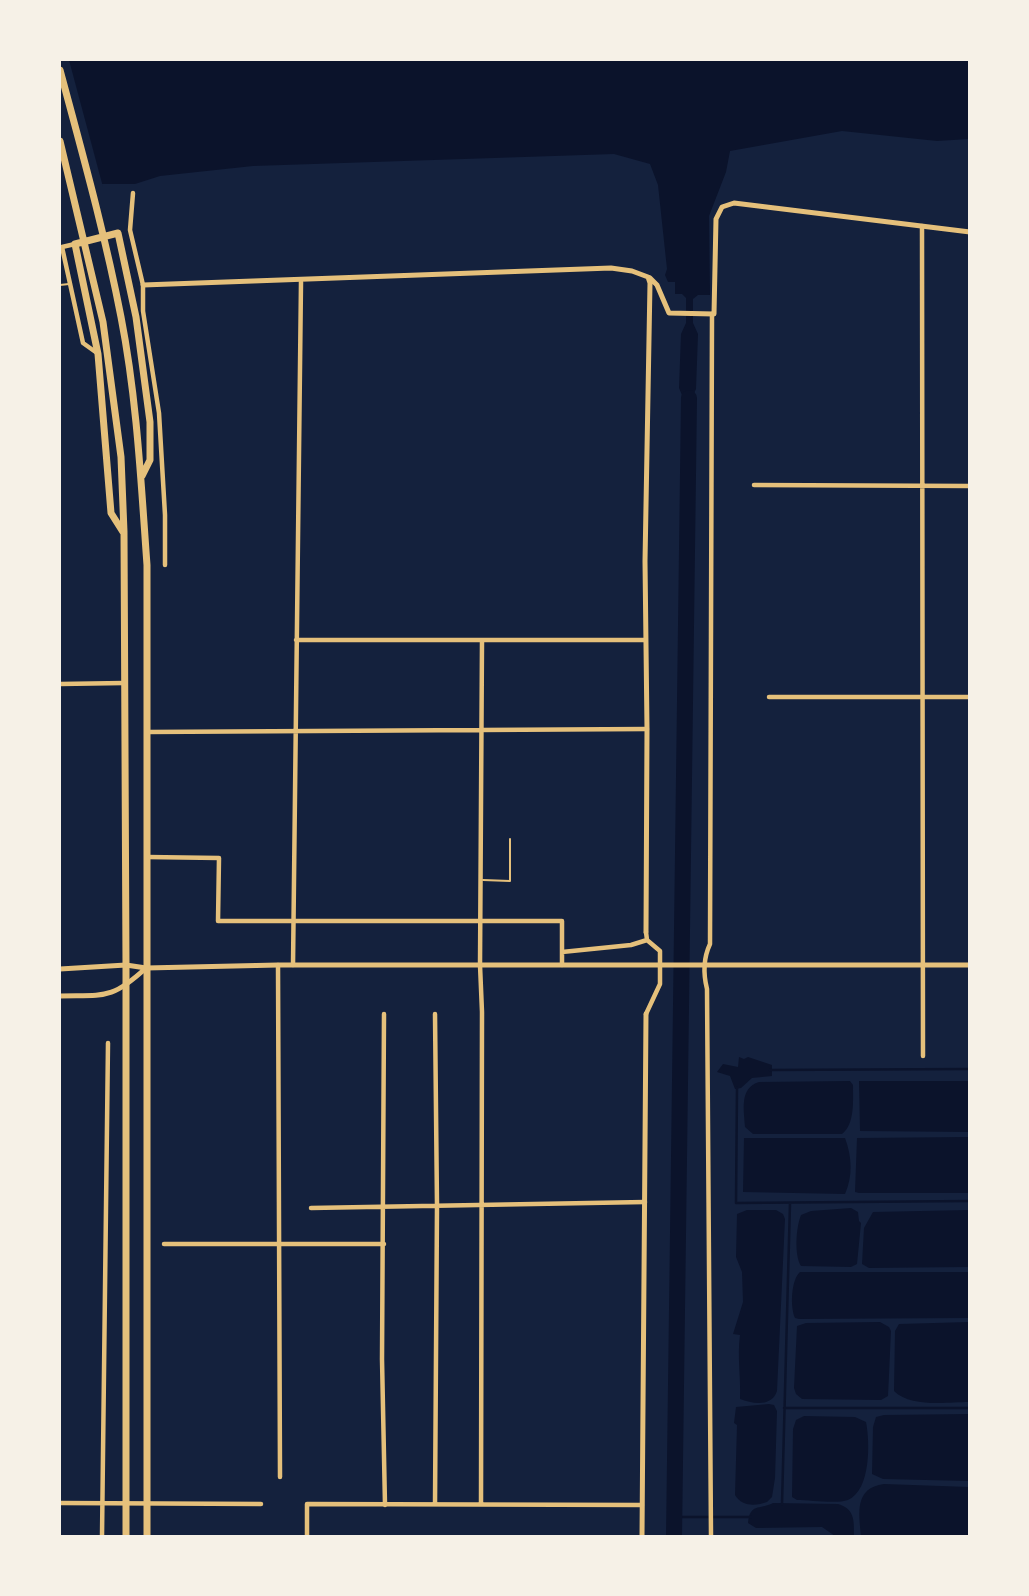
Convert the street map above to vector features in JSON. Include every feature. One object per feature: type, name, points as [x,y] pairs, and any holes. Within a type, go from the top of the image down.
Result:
[{"type":"highway","points":[[60,70],[122,318],[137,436],[147,565],[147,1536]]},
{"type":"highway","points":[[60,141],[103,322],[121,457],[124,532],[127,965],[127,1536]]},
{"type":"highway","points":[[124,532],[111,513],[98,354],[75,244],[118,233],[136,317],[150,422],[150,460],[141,478]]},
{"type":"street","points":[[133,193],[130,230],[143,285],[143,311],[159,413],[165,565]]},
{"type":"street","points":[[711,1536],[707,989],[704,976],[705,954],[710,944],[711,314],[714,314],[716,219],[719,211],[726,205],[738,203],[970,232]]},
{"type":"street","points":[[922,226],[923,1056]]},
{"type":"street","points":[[118,233],[130,230]]},
{"type":"street","points":[[75,244],[62,247],[83,343],[98,354]]},
{"type":"street","points":[[143,285],[611,268],[646,276],[653,283],[669,313],[711,314]]},
{"type":"street","points":[[293,965],[301,282]]},
{"type":"street","points":[[642,1536],[646,1014],[661,979],[660,951],[647,940],[646,932],[648,729],[645,640],[653,283]]},
{"type":"street","points":[[754,485],[970,486]]},
{"type":"street","points":[[296,640],[645,640]]},
{"type":"street","points":[[481,1504],[482,640]]},
{"type":"street","points":[[60,684],[124,683]]},
{"type":"street","points":[[769,697],[970,697]]},
{"type":"street","points":[[146,732],[648,729]]},
{"type":"street","points":[[146,857],[219,858],[218,921],[562,921],[562,966]]},
{"type":"street","points":[[562,952],[631,945],[647,940]]},
{"type":"street","points":[[60,969],[127,965],[146,968],[278,965],[970,965]]},
{"type":"street","points":[[278,965],[281,1477]]},
{"type":"street","points":[[60,996],[109,995],[126,986],[146,968]]},
{"type":"street","points":[[384,1014],[382,1360],[385,1505]]},
{"type":"street","points":[[435,1014],[435,1504]]},
{"type":"street","points":[[102,1536],[108,1043]]},
{"type":"street","points":[[311,1208],[645,1202]]},
{"type":"street","points":[[164,1244],[384,1244]]},
{"type":"street","points":[[60,1503],[261,1504]]},
{"type":"street","points":[[307,1536],[307,1504],[642,1505]]},
{"type":"lane","points":[[60,285],[70,284]]},
{"type":"lane","points":[[480,880],[510,881],[510,839]]},
{"type":"water","points":[[60,60],[969,60],[969,139],[937,141],[842,131],[730,151],[726,172],[709,216],[710,295],[698,295],[693,299],[693,323],[698,334],[696,389],[691,400],[693,419],[682,419],[684,400],[679,388],[681,334],[686,323],[686,298],[682,294],[675,294],[675,282],[668,282],[665,275],[667,269],[658,185],[650,164],[614,154],[253,166],[160,176],[135,184],[60,184]]},
{"type":"water","points":[[739,1057],[748,1057],[772,1065],[772,1076],[752,1078],[741,1088],[735,1089],[730,1076],[717,1072],[723,1064],[738,1067]]},
{"type":"water","points":[[850,1081],[853,1085],[852,1112],[849,1124],[842,1134],[753,1134],[745,1127],[746,1094],[748,1089],[759,1082]]},
{"type":"water","points":[[859,1081],[969,1081],[969,1132],[860,1131]]},
{"type":"water","points":[[969,1137],[969,1193],[855,1192],[857,1138]]},
{"type":"water","points":[[744,1138],[845,1138],[851,1166],[845,1194],[743,1192]]},
{"type":"water","points":[[851,1208],[858,1212],[861,1223],[857,1264],[851,1267],[801,1266],[796,1241],[801,1215],[811,1211]]},
{"type":"water","points":[[747,1210],[776,1210],[783,1214],[785,1219],[777,1391],[771,1400],[762,1403],[740,1399],[740,1335],[733,1334],[743,1302],[742,1272],[736,1257],[737,1214]]},
{"type":"water","points":[[969,1210],[969,1267],[869,1268],[862,1264],[864,1228],[873,1212]]},
{"type":"water","points":[[800,1272],[969,1272],[969,1318],[795,1318],[792,1294]]},
{"type":"water","points":[[880,1322],[891,1331],[888,1396],[881,1400],[802,1399],[796,1394],[797,1326],[806,1323]]},
{"type":"water","points":[[969,1322],[969,1402],[920,1402],[894,1391],[895,1331],[899,1324]]},
{"type":"water","points":[[774,1405],[777,1411],[772,1497],[767,1502],[758,1504],[741,1502],[735,1495],[736,1407]]},
{"type":"water","points":[[969,1414],[969,1481],[883,1479],[872,1474],[873,1427],[876,1417]]},
{"type":"water","points":[[804,1416],[855,1417],[866,1422],[868,1453],[865,1476],[856,1495],[848,1500],[823,1502],[797,1500],[792,1497],[793,1429],[796,1420]]},
{"type":"water","points":[[884,1484],[969,1487],[969,1536],[861,1536],[859,1510],[863,1496],[874,1486]]},
{"type":"water","points":[[773,1503],[844,1506],[851,1512],[854,1536],[835,1536],[822,1527],[756,1528],[748,1523],[753,1510]]},
{"type":"pier","points":[[60,60],[69,60],[103,187],[60,187]]},
{"type":"waterway","points":[[674,1536],[689,398]]},
{"type":"waterway","points":[[770,1070],[970,1069]]},
{"type":"waterway","points":[[737,1088],[736,1203],[970,1201]]},
{"type":"waterway","points":[[782,1504],[790,1203]]},
{"type":"waterway","points":[[784,1408],[970,1408]]},
{"type":"waterway","points":[[674,1517],[751,1517]]}]
